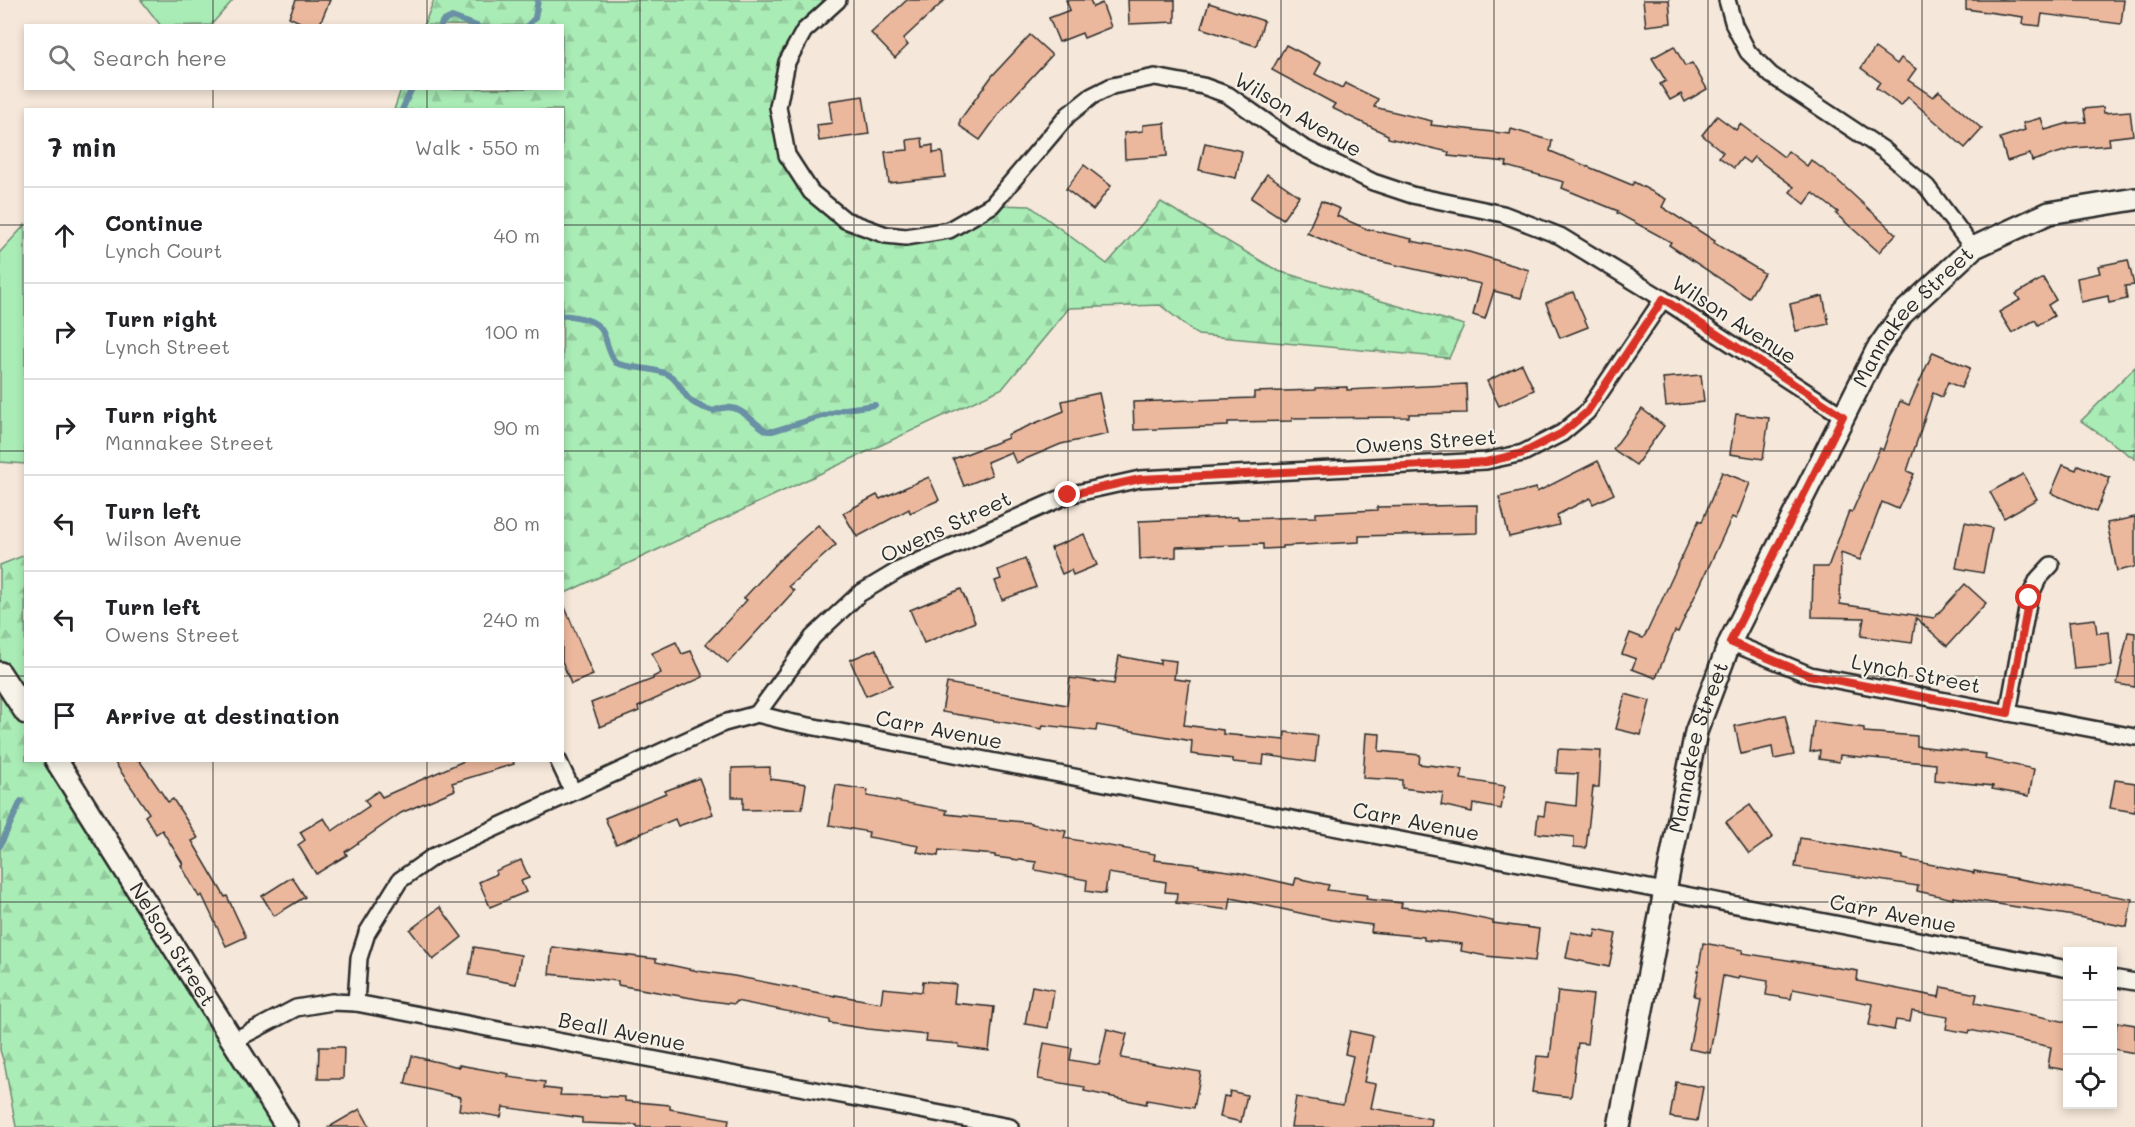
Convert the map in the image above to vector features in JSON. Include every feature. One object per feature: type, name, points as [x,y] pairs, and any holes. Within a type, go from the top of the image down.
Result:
[{"type":"street","name":"Wilson Avenue","points":[[838,0],[804,31],[787,62],[778,107],[787,155],[811,192],[844,220],[885,235],[906,237],[949,230],[992,205],[1068,115],[1092,96],[1112,86],[1155,77],[1203,86],[1228,95],[1302,147],[1373,182],[1412,195],[1503,214],[1560,236],[1663,299],[1843,416]]},
{"type":"street","points":[[1727,0],[1734,25],[1748,52],[1770,75],[1884,150],[1927,187],[1973,248]]},
{"type":"street","name":"Mannakee Street","points":[[1619,1127],[1696,732],[1730,642],[1876,351],[1902,314],[1973,248],[2049,213],[2135,199]]},
{"type":"street","name":"Owens Street","points":[[757,714],[813,637],[860,594],[899,570],[1068,495],[1140,479],[1486,462],[1523,453],[1562,433],[1587,412],[1663,299]]},
{"type":"street","points":[[2008,713],[2029,598],[2038,579],[2051,565]]},
{"type":"street","name":"Lynch Street","points":[[1730,642],[1809,675],[2135,737]]},
{"type":"street","points":[[0,673],[24,710]]},
{"type":"street","points":[[356,1003],[359,958],[367,933],[400,880],[434,856],[724,723],[757,714]]},
{"type":"street","name":"Carr Avenue","points":[[757,714],[2063,968]]},
{"type":"street","name":"Nelson Street","points":[[57,762],[287,1127]]},
{"type":"street","points":[[559,762],[573,792]]},
{"type":"street","points":[[2117,979],[2135,982]]},
{"type":"street","name":"Beall Avenue","points":[[233,1041],[296,1008],[332,1002],[356,1003],[1010,1127]]},
{"type":"green space","points":[[141,0],[233,0],[212,24],[159,24]]},
{"type":"green space","points":[[434,0],[838,0],[804,31],[778,107],[787,155],[811,192],[886,235],[949,230],[992,205],[1030,206],[1107,264],[1161,202],[1278,271],[1464,325],[1449,358],[1198,335],[1160,305],[1069,308],[1003,388],[564,594],[564,108],[395,108],[401,90],[564,90],[564,24],[424,24]]},
{"type":"green space","points":[[24,226],[24,464],[0,462],[0,252]]},
{"type":"green space","points":[[2135,367],[2135,459],[2081,421]]},
{"type":"green space","points":[[24,555],[24,762],[57,762],[287,1127],[16,1127],[0,1050],[0,565]]},
{"type":"building","points":[[296,0],[330,0],[320,24],[304,24],[289,17]]},
{"type":"building","points":[[907,0],[945,0],[903,39],[908,45],[895,58],[871,33]]},
{"type":"building","points":[[1066,0],[1090,0],[1093,7],[1102,3],[1111,27],[1084,38],[1082,33],[1059,42],[1049,18],[1070,10]]},
{"type":"building","points":[[1128,0],[1175,0],[1175,22],[1129,24]]},
{"type":"building","points":[[1643,0],[1669,0],[1671,23],[1646,26]]},
{"type":"building","points":[[1966,0],[2124,0],[2121,24],[2042,14],[2040,26],[2022,24],[2023,17],[1966,9]]},
{"type":"building","points":[[1209,3],[1264,21],[1256,46],[1201,28]]},
{"type":"building","points":[[1030,35],[1052,55],[1004,107],[980,140],[960,126],[960,120],[992,76]]},
{"type":"building","points":[[1286,45],[1321,63],[1315,74],[1342,88],[1345,83],[1378,99],[1374,107],[1432,121],[1431,125],[1510,134],[1511,129],[1552,141],[1550,151],[1632,185],[1634,182],[1666,199],[1662,207],[1715,241],[1714,243],[1764,273],[1749,298],[1669,245],[1671,242],[1617,213],[1618,211],[1562,188],[1564,182],[1506,166],[1507,162],[1448,156],[1449,152],[1388,138],[1388,135],[1332,108],[1335,104],[1272,70]]},
{"type":"building","points":[[1674,46],[1685,66],[1692,63],[1707,89],[1685,102],[1681,94],[1670,100],[1660,84],[1666,81],[1652,58]]},
{"type":"building","points":[[1875,48],[1897,64],[1901,58],[1916,69],[1908,80],[1933,97],[1939,91],[1982,129],[1965,148],[1908,97],[1901,106],[1876,88],[1880,82],[1861,68]]},
{"type":"building","points":[[863,96],[869,134],[819,141],[817,125],[832,123],[829,101]]},
{"type":"building","points":[[2103,107],[2104,113],[2130,111],[2133,135],[2109,138],[2110,145],[2074,148],[2032,161],[2030,154],[2007,161],[2000,138],[2025,130],[2023,123],[2041,118],[2045,130],[2069,123],[2086,122],[2084,109]]},
{"type":"building","points":[[1717,116],[1736,130],[1740,124],[1784,157],[1788,151],[1807,166],[1811,160],[1836,179],[1896,234],[1879,252],[1836,214],[1838,212],[1813,193],[1805,204],[1790,192],[1794,187],[1754,157],[1749,163],[1742,158],[1734,168],[1719,157],[1723,152],[1702,135]]},
{"type":"building","points":[[1165,123],[1167,156],[1125,159],[1124,133],[1143,131],[1143,125]]},
{"type":"building","points":[[922,138],[923,147],[933,145],[933,153],[942,152],[945,177],[889,183],[885,152],[908,150],[907,140]]},
{"type":"building","points":[[1205,143],[1242,151],[1236,178],[1199,170]]},
{"type":"building","points":[[1084,165],[1111,186],[1093,210],[1066,189]]},
{"type":"building","points":[[1267,174],[1299,196],[1283,219],[1251,198]]},
{"type":"building","points":[[1321,201],[1340,209],[1337,216],[1367,229],[1412,239],[1411,241],[1469,252],[1529,270],[1521,298],[1494,291],[1485,319],[1473,315],[1481,284],[1365,258],[1307,233]]},
{"type":"building","points":[[2128,260],[2134,285],[2125,286],[2127,299],[2109,303],[2108,296],[2081,302],[2077,278],[2100,273],[2098,266]]},
{"type":"building","points":[[2043,278],[2056,300],[2048,305],[2054,316],[2038,325],[2035,320],[2012,333],[1999,312],[2020,300],[2016,294]]},
{"type":"building","points":[[1573,292],[1588,327],[1560,338],[1546,303]]},
{"type":"building","points":[[1823,296],[1829,324],[1796,331],[1790,304]]},
{"type":"building","points":[[1933,352],[1970,368],[1961,388],[1948,382],[1942,397],[1933,393],[1907,471],[1914,474],[1898,509],[1882,502],[1860,560],[1841,553],[1840,604],[1934,618],[1965,584],[1986,603],[1947,646],[1916,618],[1912,643],[1861,636],[1864,618],[1812,617],[1813,567],[1828,567],[1849,511],[1852,512],[1880,448],[1883,450],[1900,401],[1909,405]]},
{"type":"building","points":[[1522,364],[1534,390],[1499,406],[1487,381]]},
{"type":"building","points":[[1701,375],[1704,402],[1666,406],[1663,378]]},
{"type":"building","points":[[1466,384],[1467,413],[1409,414],[1409,417],[1292,418],[1292,421],[1228,422],[1228,426],[1134,430],[1133,402],[1254,398],[1254,392],[1315,390],[1315,388],[1347,387],[1347,390]]},
{"type":"building","points":[[1099,393],[1108,434],[1061,444],[1016,463],[1011,452],[987,462],[992,475],[964,486],[953,459],[1008,438],[1007,435],[1064,411],[1062,401]]},
{"type":"building","points":[[1642,409],[1664,426],[1636,465],[1613,449]]},
{"type":"building","points":[[1736,414],[1769,418],[1763,459],[1730,454]]},
{"type":"building","points":[[1598,461],[1614,494],[1593,504],[1590,498],[1557,515],[1559,525],[1509,537],[1499,497],[1536,488],[1537,492]]},
{"type":"building","points":[[2063,465],[2076,470],[2078,465],[2110,478],[2096,512],[2051,493]]},
{"type":"building","points":[[1722,472],[1750,483],[1736,519],[1732,517],[1678,632],[1675,631],[1656,678],[1632,669],[1636,659],[1622,654],[1630,633],[1643,638],[1647,632],[1699,520],[1702,522]]},
{"type":"building","points":[[2023,474],[2037,499],[2004,518],[1990,492]]},
{"type":"building","points":[[929,477],[939,500],[910,513],[909,509],[857,537],[843,513],[877,495],[880,499]]},
{"type":"building","points":[[1477,505],[1477,533],[1359,536],[1359,542],[1263,549],[1263,544],[1176,547],[1176,557],[1140,559],[1139,521],[1316,517],[1316,513],[1377,510],[1377,507]]},
{"type":"building","points":[[2135,517],[2135,567],[2117,571],[2107,523]]},
{"type":"building","points":[[1965,522],[1992,528],[1983,573],[1956,568]]},
{"type":"building","points":[[818,525],[836,545],[789,586],[794,591],[728,663],[706,644],[747,600],[744,598],[777,562]]},
{"type":"building","points":[[1084,534],[1097,565],[1073,575],[1071,570],[1062,574],[1051,548]]},
{"type":"building","points":[[1025,559],[1036,587],[1002,600],[995,581],[1001,579],[998,570]]},
{"type":"building","points":[[961,589],[975,622],[924,643],[910,610]]},
{"type":"building","points":[[564,605],[593,675],[571,684],[564,666]]},
{"type":"building","points":[[2095,619],[2097,633],[2109,632],[2112,666],[2074,669],[2069,622]]},
{"type":"building","points":[[2128,632],[2135,633],[2135,687],[2117,684]]},
{"type":"building","points":[[676,642],[682,654],[691,651],[703,677],[638,707],[639,711],[600,727],[591,703],[653,679],[661,673],[652,653]]},
{"type":"building","points":[[876,649],[892,685],[866,696],[850,660]]},
{"type":"building","points":[[1119,656],[1160,664],[1160,659],[1176,661],[1174,679],[1190,681],[1184,725],[1223,730],[1223,734],[1284,740],[1285,732],[1318,736],[1315,762],[1264,755],[1263,765],[1233,762],[1233,759],[1191,754],[1192,741],[1097,725],[1096,731],[1043,725],[1042,729],[942,712],[947,683],[1067,705],[1070,678],[1114,684]]},
{"type":"building","points":[[1625,694],[1650,701],[1641,735],[1616,729]]},
{"type":"building","points":[[1785,715],[1794,755],[1774,759],[1772,747],[1741,754],[1735,726]]},
{"type":"building","points":[[1814,721],[1864,728],[1864,732],[1917,736],[1917,746],[1986,754],[1985,759],[2034,769],[2029,796],[1992,789],[1993,786],[1935,780],[1936,764],[1840,755],[1839,762],[1819,759],[1820,750],[1810,752]]},
{"type":"building","points":[[1366,733],[1380,734],[1379,751],[1420,755],[1419,764],[1463,769],[1461,779],[1505,786],[1501,809],[1473,804],[1472,812],[1441,805],[1443,793],[1402,788],[1402,780],[1363,778]]},
{"type":"building","points":[[1558,749],[1601,751],[1599,787],[1593,787],[1586,848],[1574,847],[1574,837],[1536,833],[1538,815],[1544,816],[1546,802],[1576,806],[1578,774],[1556,773]]},
{"type":"building","points":[[114,762],[140,762],[168,802],[173,799],[198,838],[192,841],[225,897],[227,896],[246,937],[226,946],[202,895],[199,897],[181,865],[183,864],[162,830],[156,834],[145,816],[149,813]]},
{"type":"building","points":[[461,762],[514,762],[514,764],[452,783],[455,790],[401,813],[345,852],[347,855],[316,874],[298,845],[305,840],[300,832],[324,818],[332,831],[369,806],[365,800],[378,791],[382,797]]},
{"type":"building","points":[[770,767],[770,779],[806,784],[802,809],[743,810],[743,797],[732,797],[732,768]]},
{"type":"building","points":[[699,778],[713,814],[678,826],[675,819],[616,844],[605,818]]},
{"type":"building","points":[[2115,780],[2135,783],[2135,812],[2110,808]]},
{"type":"building","points":[[836,785],[868,790],[867,796],[947,810],[946,814],[1032,823],[1066,831],[1064,838],[1155,854],[1154,860],[1199,865],[1199,867],[1236,872],[1294,885],[1296,878],[1329,885],[1327,890],[1367,895],[1366,899],[1402,903],[1401,907],[1454,913],[1493,921],[1493,923],[1539,929],[1535,961],[1461,951],[1462,944],[1424,940],[1424,937],[1371,932],[1372,925],[1332,920],[1231,898],[1229,910],[1176,903],[1177,893],[1165,892],[1166,882],[1108,873],[1105,894],[1086,891],[1087,880],[1035,870],[1036,862],[995,857],[995,855],[939,850],[938,856],[917,852],[919,846],[868,837],[869,832],[829,825]]},
{"type":"building","points":[[1750,805],[1773,837],[1749,854],[1726,822]]},
{"type":"building","points":[[1800,838],[1903,856],[1903,859],[1974,873],[1974,871],[2132,899],[2127,927],[2074,916],[1953,897],[1953,899],[1917,891],[1918,886],[1795,867]]},
{"type":"building","points":[[521,860],[529,878],[521,881],[526,892],[490,907],[479,882],[497,874],[495,871]]},
{"type":"building","points":[[292,877],[305,897],[274,916],[262,896]]},
{"type":"building","points":[[440,907],[462,937],[433,960],[410,930]]},
{"type":"building","points":[[1596,930],[1616,934],[1609,967],[1566,958],[1571,932],[1594,937]]},
{"type":"building","points":[[1703,943],[1743,950],[1742,953],[1858,971],[1857,981],[1939,997],[1941,987],[1977,994],[1975,1003],[2063,1021],[2063,1069],[2048,1067],[2051,1047],[1970,1030],[1969,1033],[1946,1029],[1948,1017],[1912,1011],[1910,1022],[1896,1020],[1894,1030],[1869,1025],[1873,1004],[1793,989],[1791,999],[1766,995],[1768,981],[1739,976],[1738,979],[1723,976],[1710,1053],[1689,1049],[1699,997],[1694,996]]},
{"type":"building","points":[[474,947],[521,955],[516,984],[469,975]]},
{"type":"building","points":[[552,947],[656,959],[656,962],[698,971],[881,1003],[883,988],[922,992],[923,981],[956,984],[954,1003],[994,1007],[989,1051],[959,1047],[959,1044],[926,1041],[927,1035],[830,1023],[830,1020],[736,1001],[735,1004],[703,1000],[618,985],[618,981],[549,974]]},
{"type":"building","points":[[1032,986],[1054,990],[1048,1028],[1025,1024]]},
{"type":"building","points":[[1558,991],[1593,995],[1587,1044],[1578,1043],[1571,1097],[1532,1092],[1537,1056],[1550,1057]]},
{"type":"building","points":[[2117,1022],[2135,1025],[2135,1053],[2117,1050]]},
{"type":"building","points":[[1107,1029],[1127,1034],[1121,1058],[1201,1072],[1194,1108],[1147,1100],[1146,1104],[1084,1091],[1085,1087],[1038,1079],[1044,1043],[1072,1048],[1070,1060],[1099,1065]]},
{"type":"building","points":[[1350,1031],[1373,1036],[1364,1082],[1376,1084],[1371,1108],[1432,1119],[1431,1127],[1291,1127],[1296,1097],[1343,1105],[1353,1056],[1345,1054]]},
{"type":"building","points":[[319,1047],[344,1047],[343,1079],[318,1079]]},
{"type":"building","points":[[412,1056],[459,1067],[459,1065],[509,1074],[508,1077],[545,1082],[544,1088],[561,1090],[560,1095],[625,1097],[625,1101],[670,1105],[670,1109],[729,1119],[728,1127],[637,1127],[637,1125],[582,1123],[582,1118],[503,1107],[501,1117],[459,1110],[461,1097],[405,1084]]},
{"type":"building","points":[[1676,1082],[1703,1087],[1697,1121],[1670,1117]]},
{"type":"building","points":[[1230,1091],[1247,1095],[1241,1122],[1220,1117],[1224,1096],[1229,1097]]},
{"type":"building","points":[[360,1109],[370,1127],[329,1127]]},
{"type":"waterway","points":[[529,24],[535,18],[538,0]]},
{"type":"waterway","points":[[442,24],[452,17],[471,24]]},
{"type":"waterway","points":[[403,108],[411,90]]},
{"type":"waterway","points":[[564,316],[581,318],[597,325],[602,330],[611,356],[616,363],[667,374],[674,378],[688,398],[696,404],[713,411],[722,408],[737,409],[767,431],[845,409],[875,405]]},
{"type":"waterway","points":[[0,846],[21,801]]},
{"type":"route","points":[[1068,495],[1140,479],[1486,462],[1523,453],[1562,433],[1587,412],[1663,299],[1843,416],[1730,642],[1809,675],[2008,713],[2029,598]]}]
